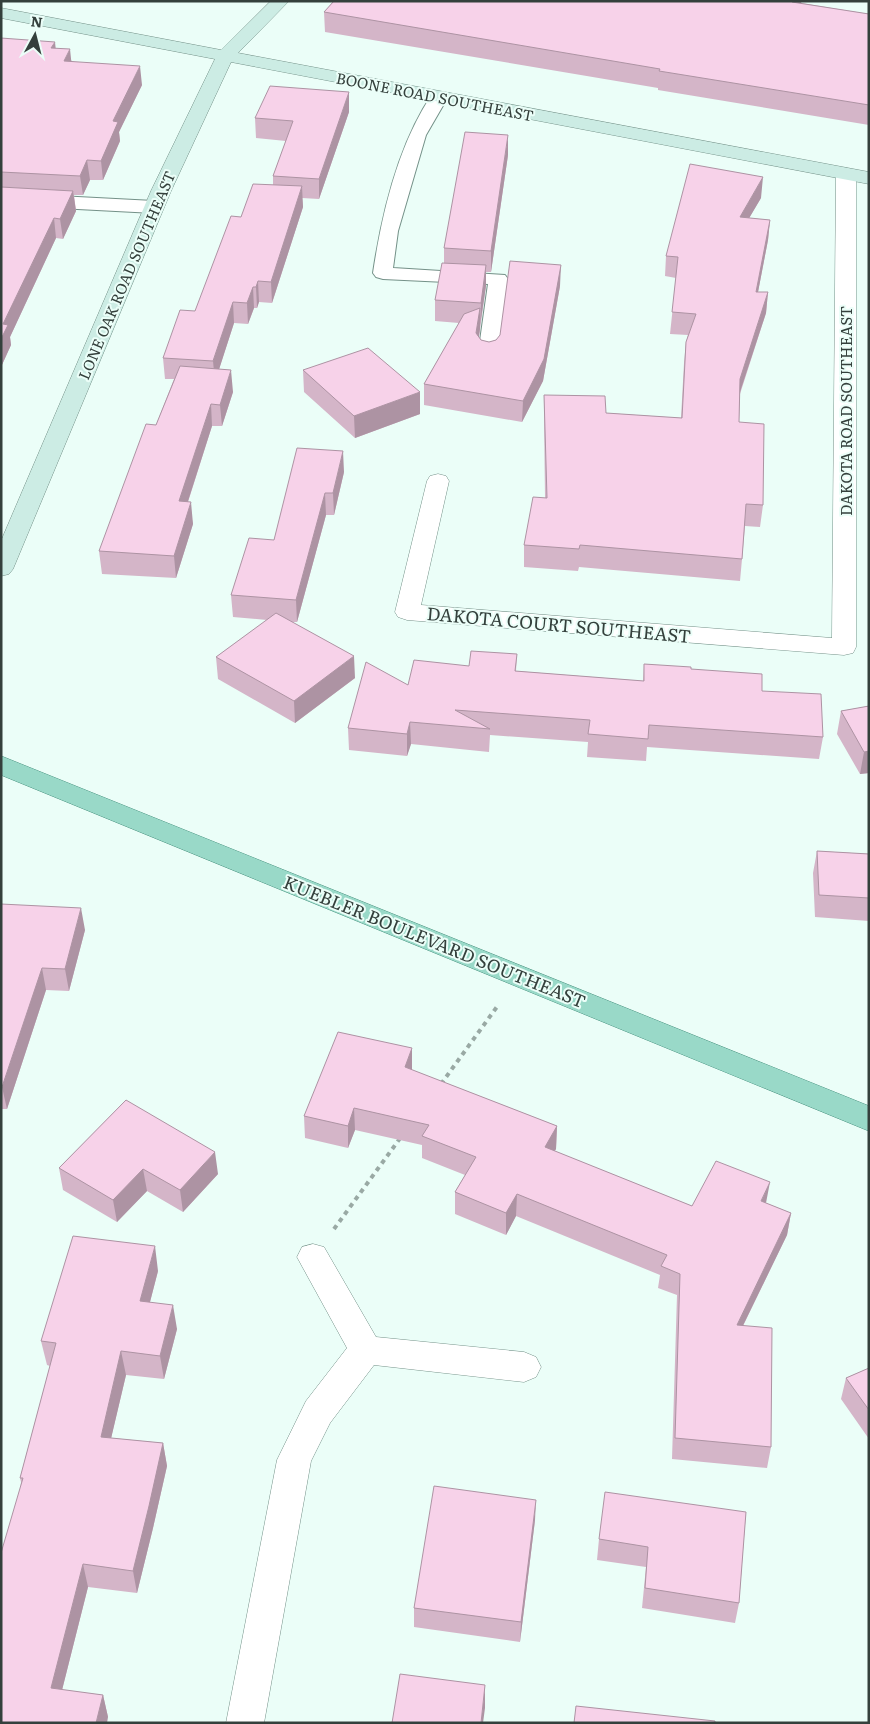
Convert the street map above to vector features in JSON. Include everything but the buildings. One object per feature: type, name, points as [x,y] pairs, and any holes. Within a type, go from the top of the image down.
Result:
[{"type":"main road","name":"KUEBLER BOULEVARD SOUTHEAST","points":[[1,765],[869,1119]]},
{"type":"street","name":"LONE OAK ROAD SOUTHEAST","points":[[1,568],[154,207],[225,56],[281,1]]},
{"type":"street","name":"BOONE ROAD SOUTHEAST","points":[[1,13],[869,178]]},
{"type":"street","name":"DAKOTA ROAD SOUTHEAST","points":[[844,647],[846,174]]},
{"type":"street","name":"DAKOTA COURT SOUTHEAST","points":[[438,480],[408,612],[844,647]]},
{"type":"street","points":[[313,1256],[366,1350]]},
{"type":"street","points":[[366,1350],[524,1367]]},
{"type":"street","points":[[245,1723],[294,1460],[318,1412],[366,1350]]},
{"type":"lane","points":[[439,96],[414,144],[389,231],[383,273],[498,279],[488,355]]},
{"type":"lane","points":[[1,199],[154,207]]},
{"type":"path","points":[[438,1088],[520,976]]},
{"type":"path","points":[[313,1256],[402,1136]]}]
